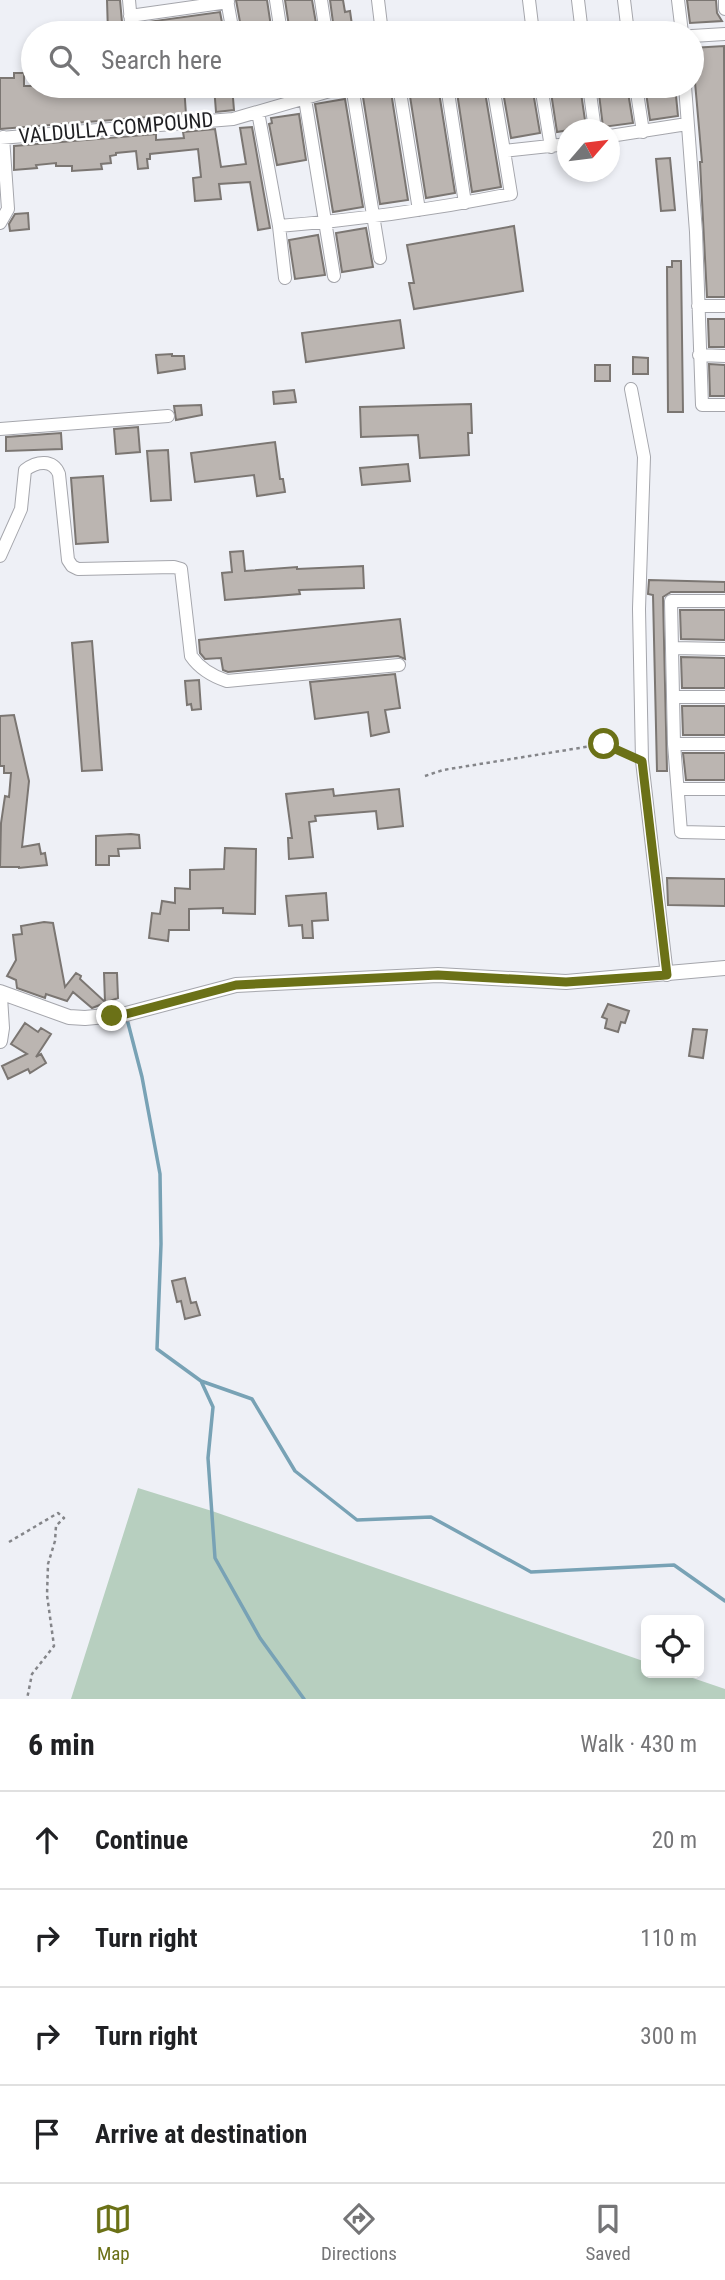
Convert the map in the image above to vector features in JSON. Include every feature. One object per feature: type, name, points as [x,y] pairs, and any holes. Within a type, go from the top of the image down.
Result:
[{"type":"street","points":[[129,0],[131,21]]},
{"type":"street","points":[[276,0],[279,21]]},
{"type":"street","points":[[321,0],[324,21]]},
{"type":"street","points":[[378,0],[381,21]]},
{"type":"street","points":[[529,0],[532,21]]},
{"type":"street","points":[[578,0],[581,21]]},
{"type":"street","points":[[624,0],[627,21]]},
{"type":"street","points":[[678,0],[681,21]]},
{"type":"street","points":[[724,0],[725,9]]},
{"type":"street","points":[[130,16],[227,1],[231,21]]},
{"type":"street","points":[[704,35],[725,34]]},
{"type":"street","name":"VALDULLA COMPOUND","points":[[2,137],[233,119],[308,98]]},
{"type":"street","points":[[351,98],[380,258]]},
{"type":"street","points":[[401,98],[419,209]]},
{"type":"street","points":[[449,98],[465,203]]},
{"type":"street","points":[[279,226],[325,223],[511,194],[495,98]]},
{"type":"street","points":[[543,98],[551,147]]},
{"type":"street","points":[[591,98],[594,119]]},
{"type":"street","points":[[638,98],[643,132]]},
{"type":"street","points":[[686,98],[696,232],[702,405],[725,405]]},
{"type":"street","points":[[305,99],[334,276]]},
{"type":"street","points":[[258,112],[279,226],[285,278]]},
{"type":"street","points":[[620,135],[687,124]]},
{"type":"street","points":[[0,223],[8,209],[2,137]]},
{"type":"street","points":[[504,151],[557,146]]},
{"type":"street","points":[[698,306],[725,306]]},
{"type":"street","points":[[699,355],[725,356]]},
{"type":"street","points":[[631,389],[644,457],[639,609],[642,761],[667,975]]},
{"type":"street","points":[[0,429],[168,416]]},
{"type":"street","points":[[0,556],[21,509],[25,470],[32,465],[50,462],[56,466],[59,474],[68,560],[72,566],[78,569],[181,569],[191,656],[196,664],[213,676],[227,681],[399,665]]},
{"type":"street","points":[[725,601],[670,601],[674,744],[681,832],[725,833]]},
{"type":"street","points":[[673,648],[725,649]]},
{"type":"street","points":[[674,696],[725,697]]},
{"type":"street","points":[[674,744],[725,744]]},
{"type":"street","points":[[678,789],[725,789]]},
{"type":"street","points":[[0,992],[69,1017],[85,1018],[126,1014],[236,985],[438,975],[566,982],[725,968]]},
{"type":"street","points":[[0,997],[0,1041]]},
{"type":"path","points":[[425,776],[443,769],[604,744],[642,761]]},
{"type":"path","points":[[9,1542],[58,1513],[64,1518],[56,1526],[55,1541],[48,1564],[47,1595],[54,1646],[32,1674],[27,1699]]},
{"type":"green space","points":[[138,1488],[212,1511],[641,1660],[641,1678],[693,1678],[725,1689],[725,1699],[71,1699]]},
{"type":"building","points":[[107,0],[120,0],[122,21],[108,21]]},
{"type":"building","points":[[236,0],[267,0],[270,21],[240,21]]},
{"type":"building","points":[[285,0],[312,0],[316,21],[288,21]]},
{"type":"building","points":[[330,0],[343,0],[345,12],[350,11],[351,21],[333,21]]},
{"type":"building","points":[[687,0],[716,0],[717,13],[722,21],[690,21]]},
{"type":"building","points":[[220,12],[222,21],[155,21]]},
{"type":"building","points":[[724,46],[725,297],[707,297],[702,162],[696,98],[704,98],[704,47]]},
{"type":"building","points":[[14,73],[21,73],[21,98],[185,98],[186,114],[0,129],[0,78],[14,78]]},
{"type":"building","points":[[215,98],[233,98],[234,110],[216,112]]},
{"type":"building","points":[[363,98],[392,98],[408,200],[380,204]]},
{"type":"building","points":[[410,98],[440,98],[455,193],[426,198]]},
{"type":"building","points":[[458,98],[486,98],[501,187],[472,192]]},
{"type":"building","points":[[504,98],[534,98],[540,133],[511,138]]},
{"type":"building","points":[[552,98],[582,98],[585,119],[557,119],[557,132]]},
{"type":"building","points":[[599,98],[629,98],[633,123],[620,125],[620,119],[602,119]]},
{"type":"building","points":[[647,98],[676,98],[678,116],[650,120]]},
{"type":"building","points":[[345,99],[363,207],[333,212],[315,104]]},
{"type":"building","points":[[299,114],[306,160],[277,165],[269,124],[272,123],[271,118]]},
{"type":"building","points":[[252,127],[270,228],[258,230],[250,182],[219,184],[221,199],[195,201],[193,178],[201,177],[198,149],[150,154],[150,159],[147,159],[148,168],[138,169],[136,151],[110,156],[111,163],[101,164],[102,169],[72,171],[72,166],[56,166],[56,163],[14,170],[14,146],[156,134],[156,140],[184,138],[183,132],[215,129],[221,167],[246,164],[240,128]]},
{"type":"building","points":[[670,158],[675,210],[661,211],[656,159]]},
{"type":"building","points":[[28,213],[29,229],[10,231],[9,224],[15,214]]},
{"type":"building","points":[[514,226],[523,291],[414,309],[409,283],[414,283],[407,245]]},
{"type":"building","points":[[366,228],[373,267],[342,272],[336,233]]},
{"type":"building","points":[[318,235],[325,275],[295,279],[289,240]]},
{"type":"building","points":[[672,261],[681,261],[683,412],[668,412],[667,267],[672,267]]},
{"type":"building","points":[[708,319],[725,319],[725,347],[709,347]]},
{"type":"building","points":[[400,320],[404,348],[306,362],[302,333]]},
{"type":"building","points":[[156,355],[184,356],[185,369],[158,373]]},
{"type":"building","points":[[633,357],[648,358],[648,374],[633,374]]},
{"type":"building","points":[[709,364],[725,365],[725,396],[710,396]]},
{"type":"building","points":[[595,365],[610,365],[610,381],[595,381]]},
{"type":"building","points":[[294,390],[296,402],[274,404],[273,392]]},
{"type":"building","points":[[471,404],[472,433],[468,433],[469,455],[420,458],[418,435],[361,437],[360,407]]},
{"type":"building","points":[[201,405],[202,415],[176,420],[174,406]]},
{"type":"building","points":[[138,427],[140,452],[116,454],[114,429]]},
{"type":"building","points":[[61,433],[62,449],[6,451],[6,437]]},
{"type":"building","points":[[275,442],[280,479],[283,479],[285,492],[257,496],[254,475],[195,482],[191,453]]},
{"type":"building","points":[[168,450],[171,500],[151,501],[147,451]]},
{"type":"building","points":[[408,464],[410,481],[362,485],[360,468]]},
{"type":"building","points":[[103,476],[108,542],[76,544],[71,478]]},
{"type":"building","points":[[243,551],[245,571],[363,566],[364,588],[299,590],[300,594],[225,600],[222,573],[232,572],[230,552]]},
{"type":"building","points":[[649,580],[725,582],[725,592],[671,592],[663,597],[667,771],[657,771],[653,595],[648,594]]},
{"type":"building","points":[[680,610],[725,610],[725,640],[681,639]]},
{"type":"building","points":[[400,619],[405,659],[398,656],[228,672],[223,670],[221,658],[205,659],[200,653],[199,640]]},
{"type":"building","points":[[92,641],[102,770],[82,771],[72,643]]},
{"type":"building","points":[[681,657],[725,658],[725,688],[682,688]]},
{"type":"building","points":[[395,674],[400,708],[385,710],[389,732],[371,736],[368,712],[315,719],[310,682]]},
{"type":"building","points":[[199,680],[201,709],[192,710],[191,704],[187,705],[185,681]]},
{"type":"building","points":[[682,706],[725,706],[725,735],[683,735]]},
{"type":"building","points":[[14,715],[29,781],[22,847],[39,844],[41,854],[45,853],[47,865],[0,867],[1,823],[5,796],[9,797],[11,773],[4,773],[4,766],[0,766],[0,716]]},
{"type":"building","points":[[683,753],[725,753],[725,780],[686,780]]},
{"type":"building","points":[[333,789],[334,796],[399,789],[403,826],[378,829],[376,811],[315,816],[316,821],[309,822],[313,857],[289,859],[288,838],[292,838],[286,794]]},
{"type":"building","points":[[139,835],[140,848],[118,849],[119,856],[109,856],[109,865],[96,865],[96,836]]},
{"type":"building","points":[[225,848],[256,849],[255,914],[223,913],[223,908],[189,909],[189,930],[169,930],[168,941],[149,938],[152,913],[160,914],[162,901],[175,903],[175,888],[190,889],[190,870],[224,869]]},
{"type":"building","points":[[667,878],[725,879],[725,906],[668,905]]},
{"type":"building","points":[[326,893],[328,920],[312,921],[313,938],[303,938],[302,925],[289,926],[286,896]]},
{"type":"building","points":[[53,923],[65,987],[76,973],[105,1002],[104,973],[117,973],[118,998],[92,1008],[73,992],[67,1001],[46,994],[45,998],[17,988],[16,980],[7,976],[16,960],[13,935],[22,934],[21,926]]},
{"type":"building","points":[[608,1004],[629,1011],[618,1032],[605,1028],[607,1019],[602,1017]]},
{"type":"building","points":[[25,1023],[38,1032],[41,1028],[51,1034],[36,1057],[41,1054],[46,1063],[30,1073],[28,1069],[8,1079],[2,1066],[27,1054],[11,1044]]},
{"type":"building","points":[[693,1029],[707,1030],[703,1058],[689,1056]]},
{"type":"building","points":[[185,1278],[191,1303],[196,1302],[200,1315],[185,1319],[172,1281]]},
{"type":"waterway","points":[[127,1019],[142,1077],[160,1174],[161,1244],[157,1349],[201,1381],[252,1399],[295,1471],[357,1520],[431,1517],[531,1572],[674,1565],[725,1601]]},
{"type":"waterway","points":[[201,1381],[213,1407],[208,1458],[215,1558],[260,1638],[304,1699]]},
{"type":"route","points":[[112,1016],[236,985],[438,975],[566,982],[667,975],[642,761],[604,744]]}]
